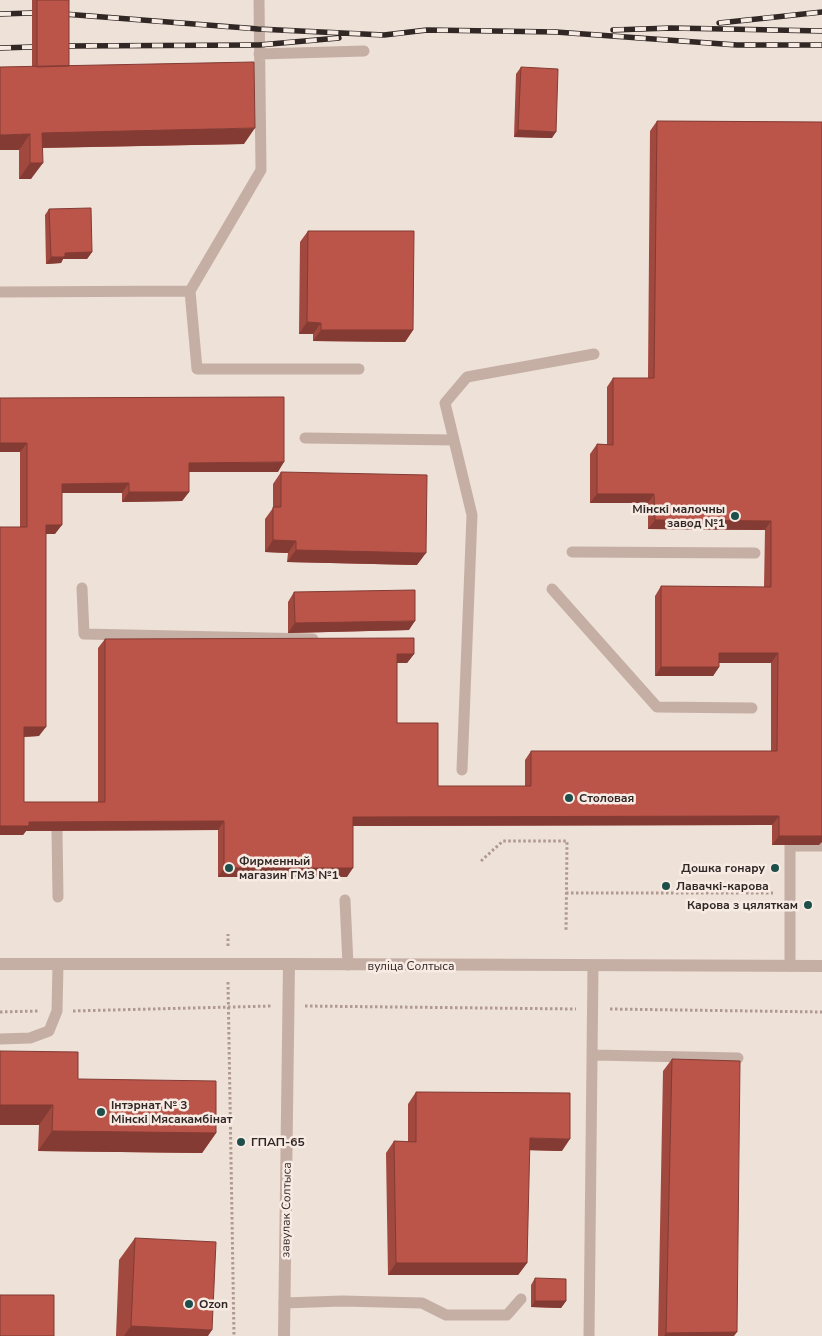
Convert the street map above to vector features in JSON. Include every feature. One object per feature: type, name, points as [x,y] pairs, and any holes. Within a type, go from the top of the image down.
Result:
[{"type":"street","name":"вуліца Солтыса","points":[[0,964],[822,966]]},
{"type":"street","name":"завулак Солтыса","points":[[284,1336],[289,964]]},
{"type":"lane","points":[[259,0],[261,170],[190,291],[197,369],[359,369]]},
{"type":"lane","points":[[259,54],[364,51]]},
{"type":"lane","points":[[0,292],[190,291]]},
{"type":"lane","points":[[462,770],[472,514],[446,403],[467,377],[594,354]]},
{"type":"lane","points":[[305,438],[454,440]]},
{"type":"lane","points":[[572,552],[755,553]]},
{"type":"lane","points":[[82,588],[84,634],[327,639]]},
{"type":"lane","points":[[552,589],[657,707],[752,708]]},
{"type":"lane","points":[[57,831],[58,897]]},
{"type":"lane","points":[[790,966],[790,846],[822,846]]},
{"type":"lane","points":[[345,900],[348,965]]},
{"type":"lane","points":[[0,1039],[30,1038],[49,1031],[57,1011],[58,964]]},
{"type":"lane","points":[[589,1336],[593,966]]},
{"type":"lane","points":[[593,1055],[738,1058]]},
{"type":"lane","points":[[284,1303],[342,1301],[422,1303],[446,1315],[506,1315],[521,1298]]},
{"type":"path","points":[[481,861],[503,841],[567,841],[566,932]]},
{"type":"path","points":[[566,894],[790,892]]},
{"type":"path","points":[[228,934],[234,1336]]},
{"type":"path","points":[[0,1012],[288,1006],[822,1012]]},
{"type":"building","points":[[37,0],[69,0],[69,66],[37,67]]},
{"type":"building","points":[[254,62],[255,128],[42,133],[43,163],[30,163],[30,134],[0,135],[0,67]]},
{"type":"building","points":[[521,67],[558,69],[556,132],[518,130]]},
{"type":"building","name":"Мінскі малочны завод №1","points":[[657,121],[822,122],[822,836],[779,836],[779,816],[353,817],[353,868],[224,868],[224,821],[29,822],[29,826],[0,826],[0,527],[27,527],[27,443],[0,443],[0,398],[284,397],[284,462],[189,463],[189,492],[129,492],[129,483],[62,484],[62,525],[46,525],[46,727],[24,727],[24,802],[105,802],[105,639],[414,638],[414,654],[397,654],[397,723],[438,723],[438,786],[531,786],[531,751],[777,751],[778,653],[719,653],[719,667],[661,667],[661,586],[771,587],[771,521],[655,520],[654,494],[597,494],[597,444],[613,445],[613,378],[654,378]]},
{"type":"building","points":[[91,208],[92,252],[65,253],[65,257],[51,257],[49,209]]},
{"type":"building","points":[[308,231],[414,231],[413,330],[321,330],[321,323],[307,322]]},
{"type":"building","points":[[281,472],[427,475],[426,553],[296,550],[296,541],[273,540],[273,507],[281,507]]},
{"type":"building","points":[[415,590],[415,621],[295,623],[294,592]]},
{"type":"building","points":[[0,1051],[78,1052],[78,1079],[216,1081],[216,1133],[52,1131],[53,1105],[0,1105]]},
{"type":"building","points":[[672,1059],[740,1061],[737,1332],[666,1333]]},
{"type":"building","points":[[416,1092],[570,1093],[570,1139],[530,1138],[527,1263],[396,1263],[394,1141],[416,1142]]},
{"type":"building","points":[[135,1238],[216,1242],[212,1330],[131,1326]]},
{"type":"building","points":[[535,1278],[566,1279],[566,1301],[535,1301]]},
{"type":"building","points":[[0,1295],[54,1295],[54,1336],[0,1336]]},
{"type":"railway","points":[[719,23],[822,12]]},
{"type":"railway","points":[[0,14],[32,13]]},
{"type":"railway","points":[[64,14],[258,29],[384,35],[427,30],[556,32],[737,45],[822,45]]},
{"type":"railway","points":[[613,30],[671,28],[822,31]]},
{"type":"railway","points":[[64,46],[259,45],[339,38]]},
{"type":"railway","points":[[0,48],[32,47]]},
{"type":"place","name":"Мінскі малочны завод №1","points":[[735,516]]},
{"type":"place","name":"Столовая","points":[[569,798]]},
{"type":"place","name":"Фирменный магазин ГМЗ №1","points":[[229,868]]},
{"type":"place","name":"Дошка гонару","points":[[775,868]]},
{"type":"place","name":"Лавачкі-карова","points":[[666,886]]},
{"type":"place","name":"Карова з цяляткам","points":[[808,905]]},
{"type":"place","name":"Інтэрнат № 3 Мінскі Мясакамбінат","points":[[101,1112]]},
{"type":"place","name":"ГПАП-65","points":[[241,1142]]},
{"type":"place","name":"Ozon","points":[[189,1304]]}]
